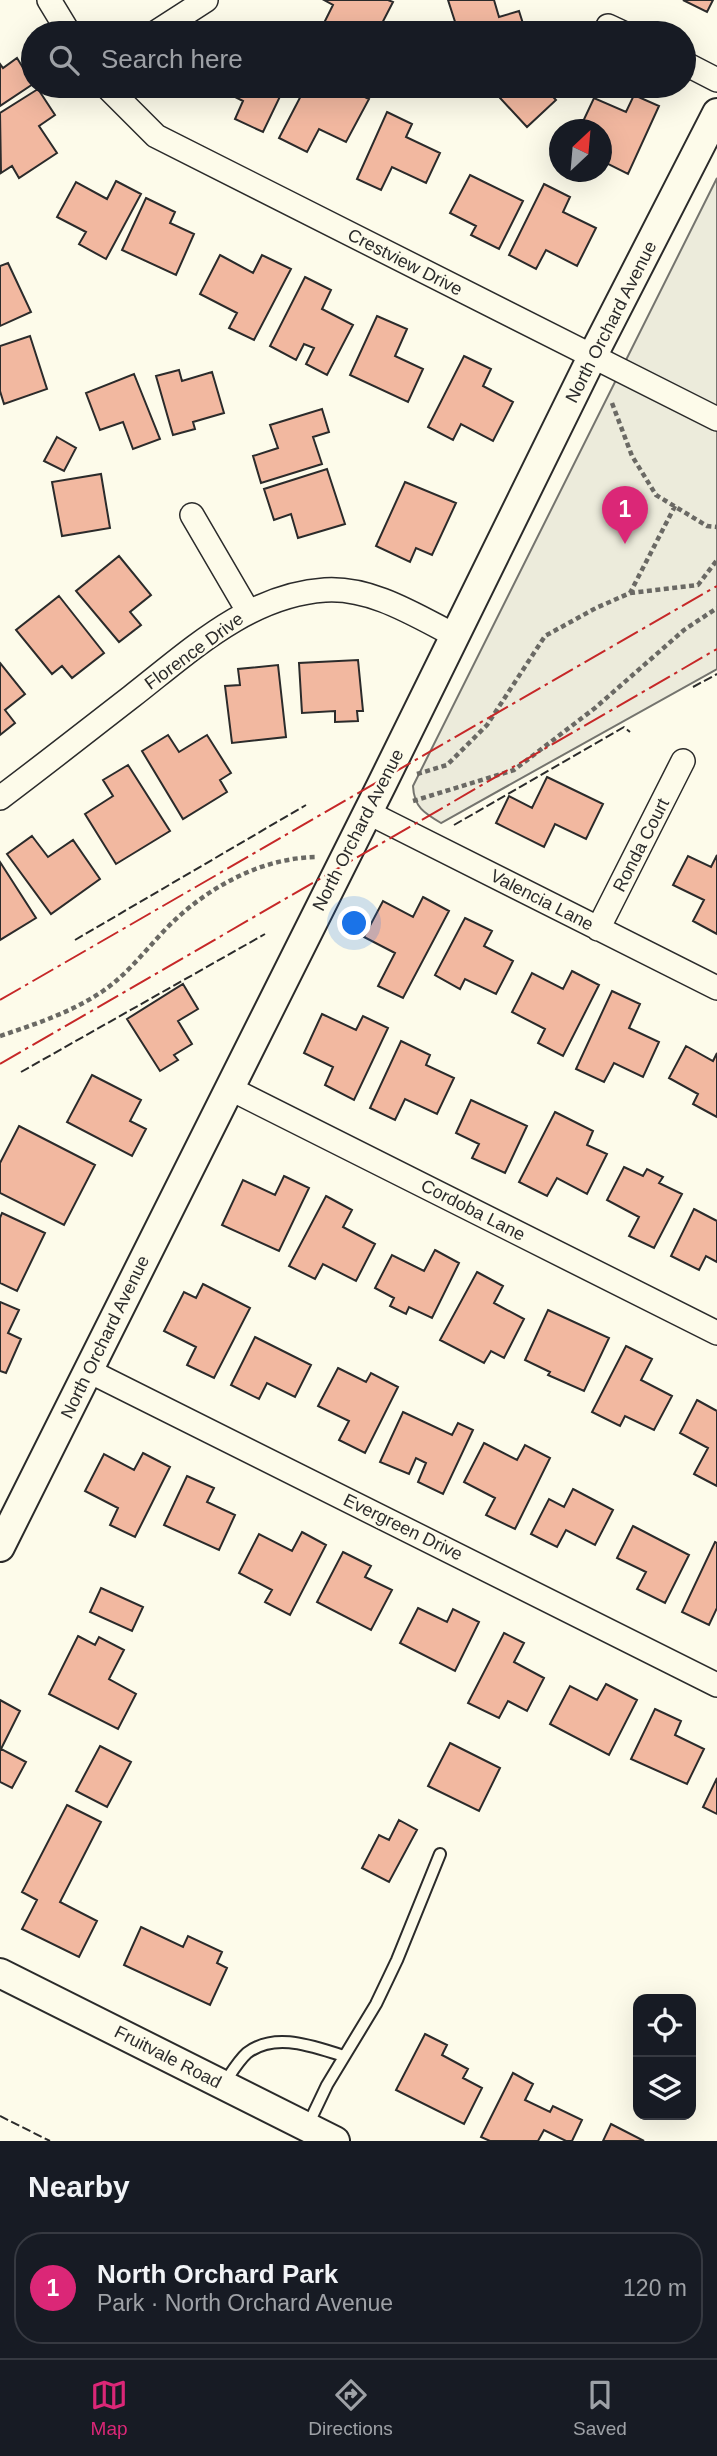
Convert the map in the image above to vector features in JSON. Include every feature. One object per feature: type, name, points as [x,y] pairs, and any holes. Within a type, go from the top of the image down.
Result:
[{"type":"street","points":[[49,0],[62,21]]},
{"type":"street","points":[[174,21],[206,0]]},
{"type":"street","points":[[696,70],[717,80]]},
{"type":"street","name":"Crestview Drive","points":[[118,98],[156,136],[717,419]]},
{"type":"street","name":"North Orchard Avenue","points":[[0,1547],[592,358],[717,113]]},
{"type":"street","points":[[192,515],[248,611]]},
{"type":"street","name":"Florence Drive","points":[[0,799],[209,637],[248,611],[292,595],[326,590],[361,593],[396,606],[454,635]]},
{"type":"street","name":"Ronda Court","points":[[598,929],[683,761]]},
{"type":"street","name":"Valencia Lane","points":[[367,812],[717,988]]},
{"type":"street","name":"Cordoba Lane","points":[[229,1088],[717,1333]]},
{"type":"street","name":"Evergreen Drive","points":[[89,1371],[717,1685]]},
{"type":"street","name":"Fruitvale Road","points":[[0,1973],[335,2141]]},
{"type":"lane","points":[[307,2127],[327,2085],[376,2004],[440,1854]]},
{"type":"lane","points":[[223,2085],[246,2054],[262,2044],[287,2041],[344,2056]]},
{"type":"path","points":[[612,403],[632,456],[656,495],[707,526],[717,527]]},
{"type":"path","points":[[631,593],[675,506]]},
{"type":"path","points":[[382,784],[447,765],[487,725],[545,636],[596,608],[631,593],[698,585],[717,560]]},
{"type":"path","points":[[413,801],[514,770],[595,708],[684,630],[717,608]]},
{"type":"path","points":[[0,1035],[74,1009],[104,990],[125,973],[177,918],[210,894],[245,874],[273,862],[294,858],[345,857]]},
{"type":"shaded area","points":[[717,178],[717,669],[441,823],[421,809],[415,799],[413,786]]},
{"type":"building","points":[[324,0],[393,2],[383,21],[325,21],[333,5]]},
{"type":"building","points":[[448,0],[494,0],[499,17],[519,11],[522,21],[455,21]]},
{"type":"building","points":[[683,0],[713,0],[707,12]]},
{"type":"building","points":[[17,58],[21,64],[21,92],[0,106],[0,64],[3,68]]},
{"type":"building","points":[[24,98],[44,98],[55,115],[39,126],[57,153],[19,178],[12,166],[1,173],[0,113]]},
{"type":"building","points":[[237,98],[279,98],[263,132],[235,119],[243,101]]},
{"type":"building","points":[[300,98],[369,99],[346,142],[319,129],[307,152],[279,138]]},
{"type":"building","points":[[500,98],[554,98],[556,100],[527,127]]},
{"type":"building","points":[[594,98],[626,112],[633,98],[641,98],[659,106],[628,174],[612,166],[612,119],[584,119]]},
{"type":"building","points":[[387,112],[412,124],[406,137],[440,153],[426,183],[392,167],[381,190],[357,179]]},
{"type":"building","points":[[470,175],[523,201],[499,249],[471,235],[476,226],[450,213]]},
{"type":"building","points":[[116,181],[141,194],[106,259],[79,244],[86,232],[57,217],[76,182],[107,199]]},
{"type":"building","points":[[544,184],[570,197],[563,212],[596,228],[577,266],[546,250],[536,269],[509,255]]},
{"type":"building","points":[[146,198],[175,212],[170,223],[194,234],[176,275],[122,250]]},
{"type":"building","points":[[220,255],[253,273],[262,255],[291,269],[254,340],[229,328],[237,313],[200,294]]},
{"type":"building","points":[[8,263],[31,312],[0,326],[0,266]]},
{"type":"building","points":[[305,277],[331,290],[322,309],[353,325],[327,375],[306,364],[314,348],[304,344],[296,360],[270,346]]},
{"type":"building","points":[[377,316],[407,329],[395,356],[423,369],[408,402],[350,375]]},
{"type":"building","points":[[30,336],[47,389],[4,404],[0,391],[0,346]]},
{"type":"building","points":[[464,356],[491,369],[483,386],[513,402],[493,441],[461,424],[453,440],[428,427]]},
{"type":"building","points":[[179,370],[182,381],[212,372],[224,413],[193,422],[195,429],[173,435],[156,376]]},
{"type":"building","points":[[134,374],[160,439],[133,449],[123,422],[100,430],[86,393]]},
{"type":"building","points":[[322,409],[329,432],[313,437],[322,464],[261,483],[253,456],[278,448],[270,425]]},
{"type":"building","points":[[57,437],[76,448],[64,471],[44,461]]},
{"type":"building","points":[[327,469],[345,524],[298,538],[291,514],[274,520],[264,489]]},
{"type":"building","points":[[101,474],[110,528],[62,536],[52,482]]},
{"type":"building","points":[[405,482],[456,503],[432,555],[416,548],[410,562],[376,546]]},
{"type":"building","points":[[119,556],[151,595],[130,612],[141,625],[119,642],[76,591]]},
{"type":"building","points":[[59,596],[104,653],[72,678],[62,666],[52,674],[16,630]]},
{"type":"building","points":[[358,660],[363,711],[357,711],[358,721],[335,722],[335,711],[302,713],[299,663]]},
{"type":"building","points":[[0,663],[25,694],[5,710],[15,723],[0,735]]},
{"type":"building","points":[[278,665],[286,737],[232,743],[225,686],[240,685],[238,669]]},
{"type":"building","points":[[168,735],[179,752],[207,735],[231,773],[220,780],[227,792],[183,819],[142,751]]},
{"type":"building","points":[[128,765],[170,831],[116,864],[85,814],[113,796],[103,780]]},
{"type":"building","points":[[547,777],[603,804],[586,839],[555,824],[544,847],[496,823],[509,796],[532,808]]},
{"type":"building","points":[[32,836],[48,857],[73,840],[100,879],[51,914],[7,854]]},
{"type":"building","points":[[717,855],[717,934],[693,921],[704,900],[673,885],[688,856],[711,867]]},
{"type":"building","points":[[0,862],[36,918],[0,940]]},
{"type":"building","points":[[423,897],[449,911],[403,998],[378,986],[395,953],[364,937],[383,901],[413,917]]},
{"type":"building","points":[[465,918],[492,931],[484,946],[513,961],[496,994],[465,979],[460,989],[435,975]]},
{"type":"building","points":[[572,971],[599,985],[563,1056],[538,1043],[545,1029],[512,1012],[532,973],[563,989]]},
{"type":"building","points":[[183,984],[198,1009],[178,1021],[192,1044],[174,1055],[178,1060],[160,1071],[127,1019]]},
{"type":"building","points":[[612,991],[640,1004],[629,1028],[659,1042],[643,1077],[614,1063],[604,1082],[576,1069]]},
{"type":"building","points":[[322,1014],[356,1030],[363,1016],[388,1028],[354,1100],[325,1085],[333,1067],[304,1053]]},
{"type":"building","points":[[401,1041],[430,1055],[426,1065],[454,1078],[437,1114],[405,1099],[395,1120],[370,1108]]},
{"type":"building","points":[[686,1046],[713,1061],[717,1053],[717,1117],[693,1104],[698,1094],[669,1078]]},
{"type":"building","points":[[92,1075],[141,1100],[130,1121],[146,1129],[132,1156],[67,1122]]},
{"type":"building","points":[[471,1100],[527,1126],[505,1173],[472,1158],[479,1144],[456,1133]]},
{"type":"building","points":[[555,1112],[593,1131],[587,1145],[607,1154],[587,1194],[557,1178],[547,1196],[519,1182]]},
{"type":"building","points":[[19,1126],[95,1165],[64,1225],[0,1193],[0,1163]]},
{"type":"building","points":[[624,1167],[643,1176],[647,1169],[663,1177],[659,1183],[682,1194],[654,1248],[629,1236],[639,1217],[607,1200]]},
{"type":"building","points":[[284,1176],[309,1188],[279,1251],[222,1225],[243,1180],[275,1195]]},
{"type":"building","points":[[326,1196],[352,1210],[343,1227],[375,1244],[356,1281],[323,1264],[315,1279],[289,1266]]},
{"type":"building","points":[[694,1209],[717,1221],[717,1262],[706,1256],[699,1270],[671,1256]]},
{"type":"building","points":[[2,1213],[45,1233],[17,1291],[0,1283]]},
{"type":"building","points":[[435,1250],[459,1263],[432,1318],[409,1307],[406,1314],[390,1306],[394,1298],[375,1288],[392,1255],[424,1271]]},
{"type":"building","points":[[477,1272],[503,1286],[494,1303],[524,1319],[504,1358],[491,1351],[484,1363],[440,1340]]},
{"type":"building","points":[[203,1284],[250,1308],[214,1378],[187,1365],[196,1347],[164,1331],[184,1292],[196,1298]]},
{"type":"building","points":[[0,1302],[19,1310],[8,1333],[21,1339],[6,1373],[0,1371]]},
{"type":"building","points":[[548,1310],[609,1338],[584,1391],[548,1375],[550,1372],[525,1360]]},
{"type":"building","points":[[255,1337],[311,1365],[295,1397],[267,1383],[259,1399],[231,1385]]},
{"type":"building","points":[[626,1346],[652,1359],[641,1380],[672,1396],[654,1430],[625,1416],[620,1426],[592,1412]]},
{"type":"building","points":[[338,1368],[366,1382],[371,1373],[398,1387],[365,1453],[339,1440],[349,1421],[318,1406]]},
{"type":"building","points":[[697,1400],[717,1411],[717,1486],[694,1474],[708,1448],[680,1433]]},
{"type":"building","points":[[403,1412],[452,1435],[458,1423],[473,1430],[443,1494],[418,1482],[426,1463],[416,1458],[409,1474],[380,1462]]},
{"type":"building","points":[[484,1443],[517,1460],[525,1445],[550,1458],[515,1529],[486,1515],[495,1498],[464,1482]]},
{"type":"building","points":[[143,1453],[170,1467],[135,1537],[110,1525],[118,1508],[85,1491],[104,1454],[134,1470]]},
{"type":"building","points":[[187,1476],[214,1488],[207,1502],[235,1515],[219,1550],[164,1525]]},
{"type":"building","points":[[573,1489],[613,1510],[595,1545],[566,1530],[557,1547],[531,1534],[549,1499],[564,1507]]},
{"type":"building","points":[[633,1526],[689,1555],[665,1603],[637,1589],[646,1572],[617,1558]]},
{"type":"building","points":[[302,1532],[326,1545],[290,1615],[265,1602],[272,1590],[239,1573],[259,1534],[292,1551]]},
{"type":"building","points":[[715,1542],[717,1608],[709,1625],[682,1612]]},
{"type":"building","points":[[343,1552],[371,1566],[365,1577],[392,1590],[371,1630],[317,1602]]},
{"type":"building","points":[[101,1588],[143,1607],[132,1631],[90,1612]]},
{"type":"building","points":[[418,1608],[447,1622],[453,1609],[479,1622],[455,1671],[400,1643]]},
{"type":"building","points":[[504,1633],[524,1643],[514,1662],[544,1678],[527,1711],[508,1701],[499,1718],[468,1703]]},
{"type":"building","points":[[78,1636],[95,1645],[99,1637],[124,1650],[109,1679],[136,1694],[118,1729],[49,1694]]},
{"type":"building","points":[[606,1684],[637,1700],[609,1755],[550,1724],[570,1686],[597,1700]]},
{"type":"building","points":[[0,1700],[20,1711],[1,1749],[26,1762],[12,1788],[0,1782]]},
{"type":"building","points":[[655,1709],[681,1721],[675,1735],[704,1749],[687,1784],[631,1759]]},
{"type":"building","points":[[450,1743],[500,1768],[479,1811],[428,1786]]},
{"type":"building","points":[[100,1746],[131,1762],[107,1807],[76,1791]]},
{"type":"building","points":[[717,1778],[717,1814],[703,1807]]},
{"type":"building","points":[[67,1805],[101,1822],[60,1902],[97,1921],[79,1957],[22,1929],[37,1900],[22,1892]]},
{"type":"building","points":[[399,1820],[417,1830],[389,1882],[362,1868],[379,1835],[389,1840]]},
{"type":"building","points":[[141,1927],[183,1947],[188,1936],[222,1952],[217,1963],[227,1968],[210,2005],[124,1965]]},
{"type":"building","points":[[425,2034],[447,2045],[442,2055],[468,2069],[463,2078],[482,2088],[464,2124],[396,2090]]},
{"type":"building","points":[[513,2073],[533,2084],[525,2100],[550,2112],[553,2106],[582,2120],[572,2141],[566,2141],[544,2130],[538,2141],[490,2141],[481,2137]]},
{"type":"building","points":[[611,2124],[644,2141],[603,2141]]},
{"type":"fence","points":[[693,687],[717,674]]},
{"type":"fence","points":[[454,825],[624,727],[630,732]]},
{"type":"fence","points":[[75,940],[306,805]]},
{"type":"fence","points":[[21,1072],[265,934]]},
{"type":"fence","points":[[0,2116],[50,2141]]},
{"type":"power","points":[[0,1000],[717,586]]},
{"type":"power","points":[[0,1064],[717,649]]},
{"type":"place","name":"North Orchard Park","points":[[625,544]]}]
